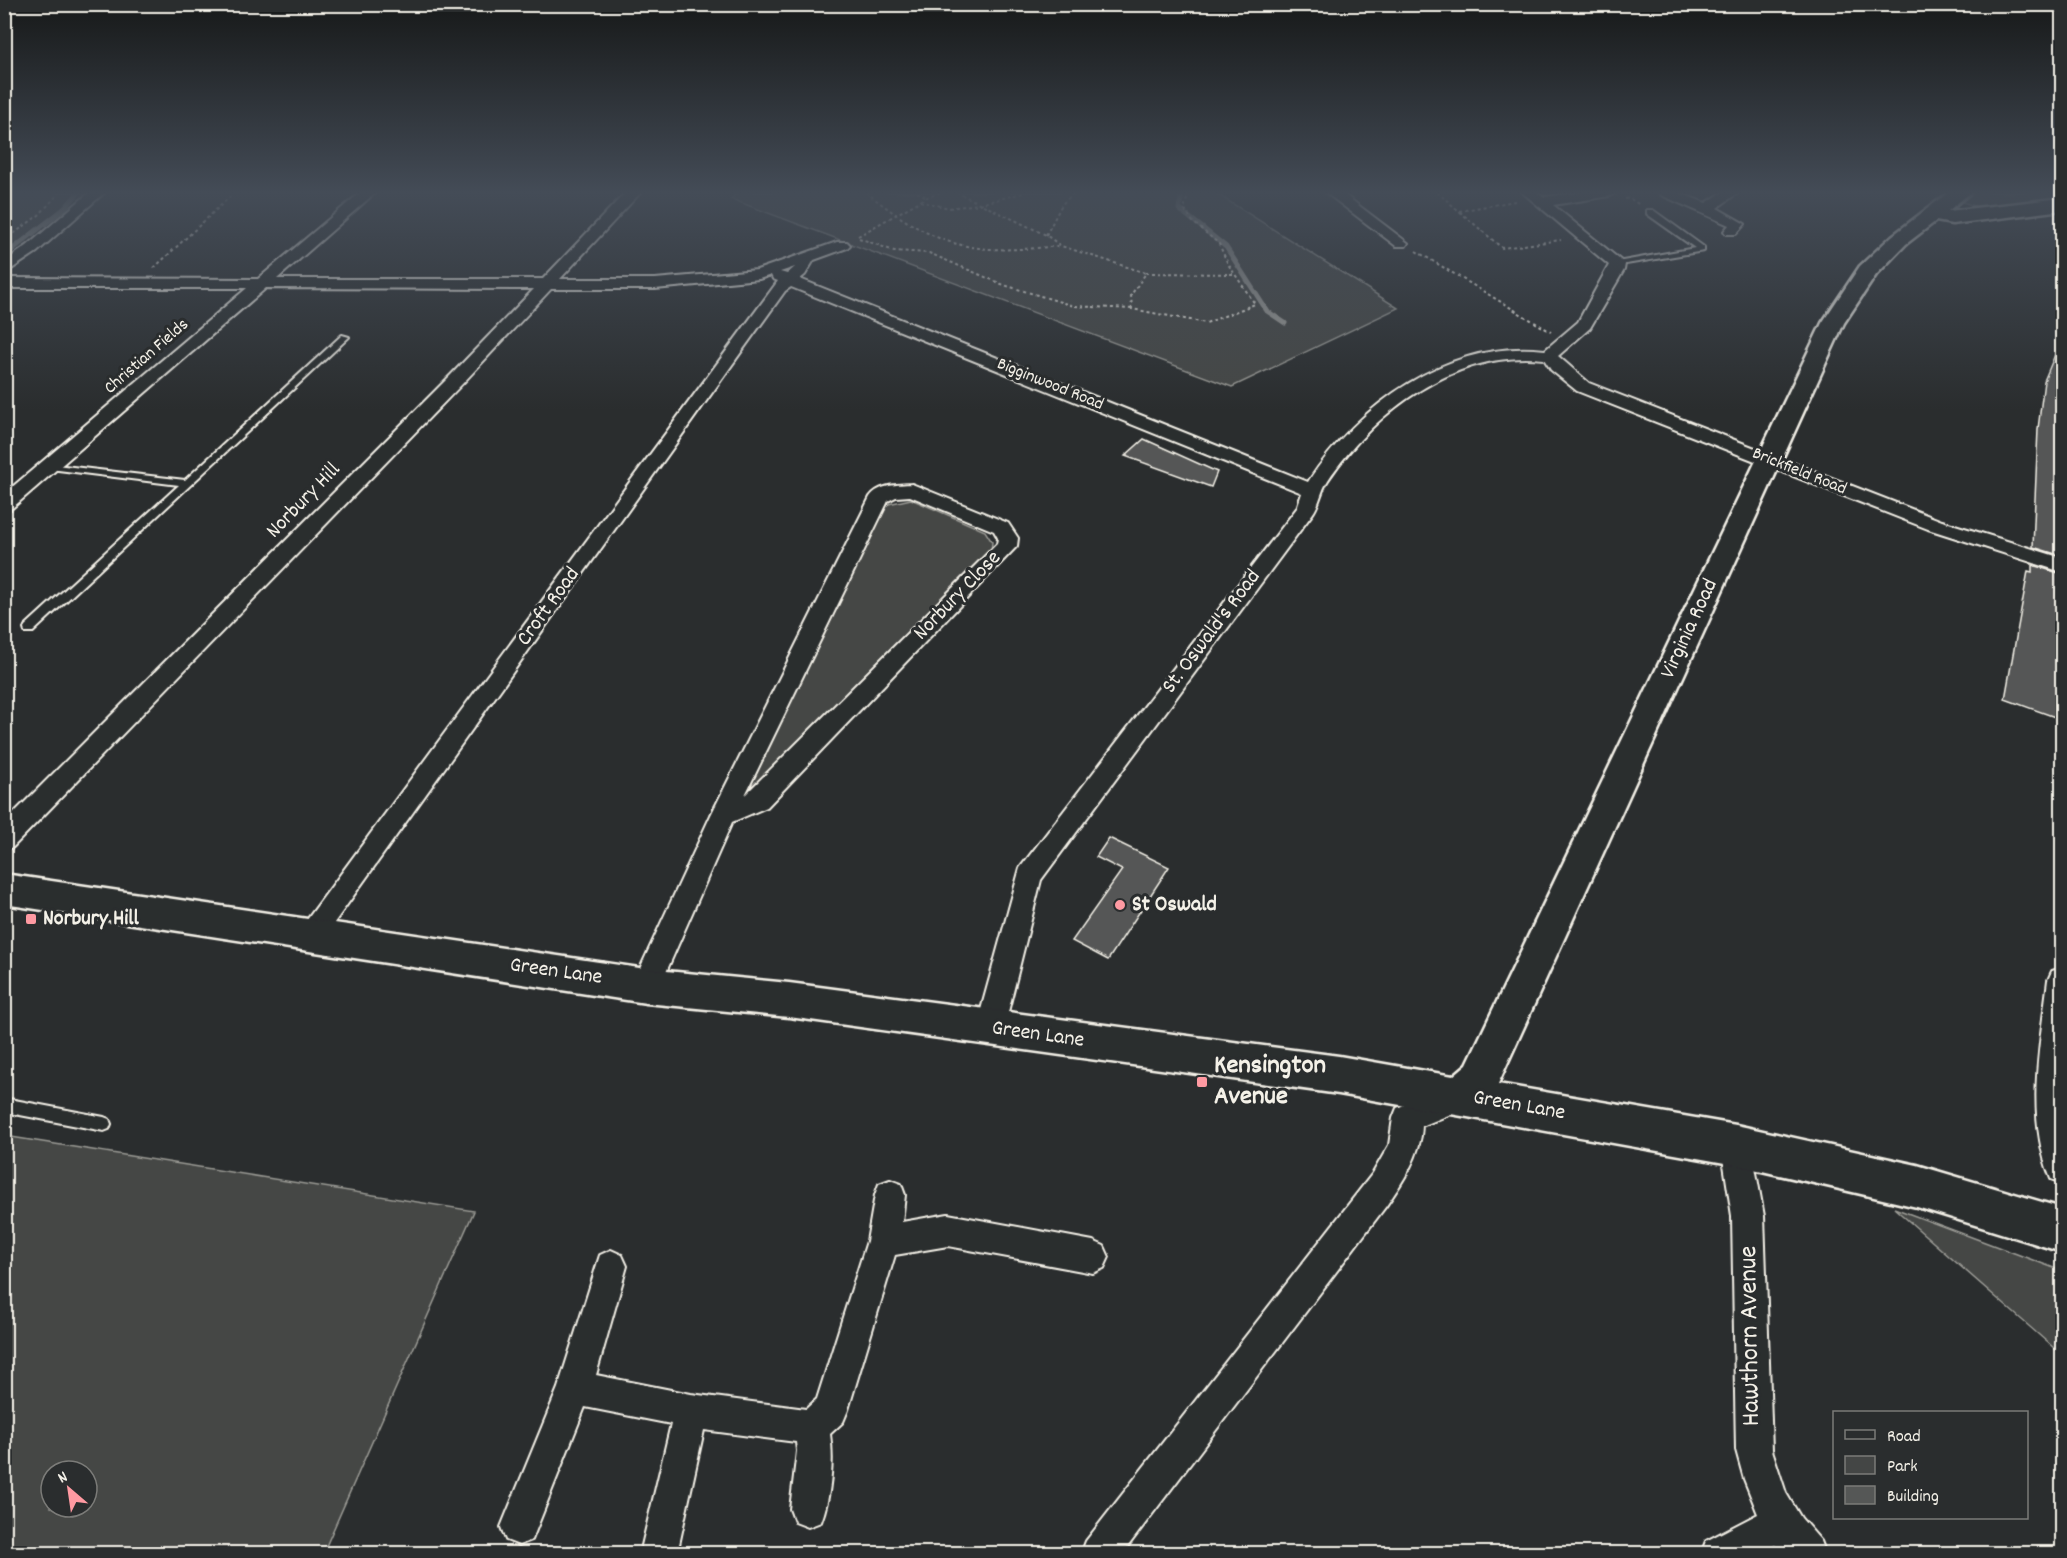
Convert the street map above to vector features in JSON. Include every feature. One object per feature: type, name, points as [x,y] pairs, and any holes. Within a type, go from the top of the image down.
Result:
[{"type":"street","name":"Christian Fields","points":[[4,505],[284,265]]},
{"type":"street","name":"Norbury Hill","points":[[4,840],[457,379],[565,265]]},
{"type":"street","points":[[4,283],[546,285],[676,283],[759,274],[784,265]]},
{"type":"street","name":"Croft Road","points":[[310,936],[779,288],[800,272],[804,265]]},
{"type":"street","points":[[1549,355],[1567,342],[1584,324],[1617,265]]},
{"type":"street","name":"Virginia Road","points":[[1460,1096],[1481,1077],[1833,322],[1850,295],[1875,265]]},
{"type":"street","name":"Bigginwood Road","points":[[759,274],[790,280],[1310,490]]},
{"type":"street","name":"St. Oswald's Road","points":[[990,1028],[1029,876],[1306,509],[1310,490],[1371,417],[1422,383],[1455,368],[1499,355],[1517,353],[1549,355]]},
{"type":"street","name":"Brickfield Road","points":[[1549,355],[1563,372],[1583,387],[1935,525],[2062,565]]},
{"type":"street","name":"Norbury Close","points":[[646,986],[723,815],[880,497],[893,491],[912,490],[1001,527],[1008,538],[1007,546],[758,800],[723,815]]},
{"type":"street","name":"Green Lane","points":[[4,889],[646,986],[789,1000],[1339,1075],[1736,1145],[1917,1186],[2062,1230]]},
{"type":"street","points":[[2062,980],[2049,1081],[2050,1106],[2062,1168]]},
{"type":"street","points":[[1099,1554],[1359,1218],[1395,1164],[1406,1138],[1408,1118],[1460,1096]]},
{"type":"street","name":"Hawthorn Avenue","points":[[1736,1145],[1748,1216],[1754,1450],[1761,1478],[1781,1522],[1808,1554]]},
{"type":"street","points":[[575,1388],[691,1412],[811,1427],[831,1410],[883,1241],[890,1195]]},
{"type":"street","points":[[883,1241],[948,1230],[1093,1257]]},
{"type":"street","points":[[519,1527],[575,1388],[611,1266]]},
{"type":"street","points":[[658,1554],[691,1412]]},
{"type":"street","points":[[807,1509],[815,1451],[811,1427]]},
{"type":"street","points":[[1719,1554],[1781,1522]]},
{"type":"lane","points":[[29,629],[345,337]]},
{"type":"lane","points":[[50,466],[189,483]]},
{"type":"lane","points":[[4,1105],[104,1124]]},
{"type":"path","points":[[139,283],[158,265]]},
{"type":"path","points":[[956,265],[1004,285],[1074,306],[1132,309],[1206,323],[1255,304],[1229,265]]},
{"type":"path","points":[[1120,265],[1146,273],[1236,274]]},
{"type":"path","points":[[1437,265],[1567,342]]},
{"type":"path","points":[[1132,309],[1131,295],[1146,273]]},
{"type":"green space","points":[[906,265],[1329,265],[1398,308],[1232,387]]},
{"type":"green space","points":[[911,499],[985,531],[992,542],[991,552],[758,786],[744,792],[884,505]]},
{"type":"green space","points":[[5,1136],[474,1211],[323,1553],[5,1553]]},
{"type":"green space","points":[[1894,1208],[2062,1271],[2062,1355]]},
{"type":"building","points":[[2062,338],[2062,556],[2033,547],[2038,429],[2044,381]]},
{"type":"building","points":[[1144,439],[1217,472],[1211,487],[1125,456]]},
{"type":"building","points":[[2032,565],[2062,574],[2062,665],[2055,717],[2005,699],[2028,571],[2032,572]]},
{"type":"building","name":"St Oswald","points":[[1109,838],[1169,867],[1108,960],[1072,941],[1122,870],[1096,857]]},
{"type":"waterway","points":[[1237,265],[1267,311],[1285,323]]},
{"type":"place","name":"St Oswald","points":[[1120,905]]},
{"type":"place","name":"Norbury Hill","points":[[31,919]]},
{"type":"place","name":"Kensington Avenue","points":[[1202,1082]]}]
